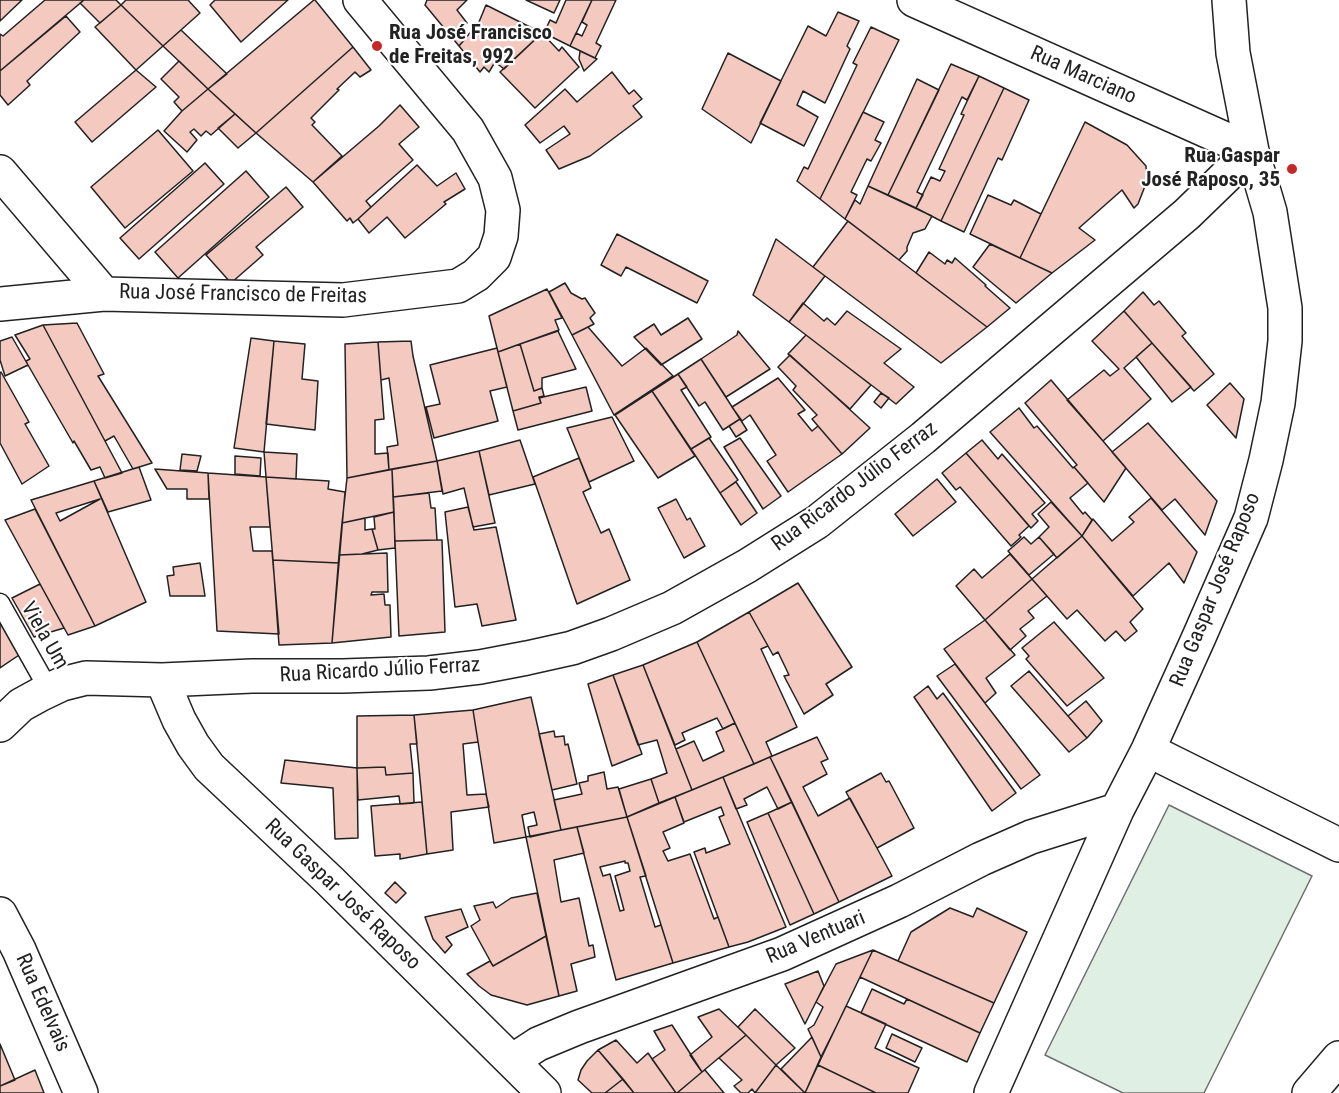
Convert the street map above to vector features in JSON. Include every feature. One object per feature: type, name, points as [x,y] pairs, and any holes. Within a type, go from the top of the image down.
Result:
[{"type":"street","name":"Rua José Francisco de Freitas","points":[[0,304],[104,294],[343,300],[458,286],[476,275],[494,256],[501,236],[502,210],[495,178],[468,130],[360,0]]},
{"type":"street","name":"Rua Marciano","points":[[914,0],[1252,151]]},
{"type":"street","name":"Rua Gaspar José Raposo","points":[[991,1093],[1251,518],[1266,460],[1278,403],[1286,341],[1286,308],[1270,212],[1252,151],[1233,53],[1229,0]]},
{"type":"street","name":"Rua Ricardo Júlio Ferraz","points":[[0,725],[21,705],[62,684],[86,678],[162,680],[252,676],[354,676],[429,673],[480,667],[572,648],[672,608],[747,566],[817,522],[923,438],[1186,214],[1252,151]]},
{"type":"street","points":[[0,172],[104,294]]},
{"type":"street","name":"Rua Gaspar José Raposo","points":[[162,680],[193,745],[209,767],[329,880],[544,1093]]},
{"type":"street","points":[[1148,750],[1339,845]]},
{"type":"street","name":"Rua Ventuari","points":[[512,1061],[538,1044],[579,1027],[782,954],[1031,837],[1117,810]]},
{"type":"street","name":"Rua Edelvais","points":[[0,914],[19,950],[81,1093]]},
{"type":"street","points":[[1309,1093],[1339,1058]]},
{"type":"lane","name":"Viela Um","points":[[0,603],[49,690]]},
{"type":"green space","points":[[1169,805],[1312,876],[1204,1093],[1123,1093],[1045,1055]]},
{"type":"building","points":[[0,0],[22,0],[0,21]]},
{"type":"building","points":[[45,0],[84,0],[0,71],[0,34],[3,36]]},
{"type":"building","points":[[84,0],[116,0],[121,5],[100,23],[80,3]]},
{"type":"building","points":[[126,0],[188,0],[200,13],[163,46],[121,5]]},
{"type":"building","points":[[215,0],[288,0],[241,42],[210,5]]},
{"type":"building","points":[[314,0],[353,47],[256,133],[208,89]]},
{"type":"building","points":[[427,0],[467,0],[457,10],[467,23],[458,31],[465,39],[459,46],[425,5]]},
{"type":"building","points":[[526,0],[560,0],[554,13]]},
{"type":"building","points":[[566,0],[592,0],[570,46],[544,33],[550,20],[556,23]]},
{"type":"building","points":[[592,0],[616,0],[596,43],[601,46],[595,58],[570,46],[576,33],[582,36],[587,25],[582,22]]},
{"type":"building","points":[[121,5],[163,46],[136,70],[95,27]]},
{"type":"building","points":[[486,5],[542,33],[504,69],[495,62],[489,72],[484,67],[480,72],[459,46],[479,22]]},
{"type":"building","points":[[838,12],[859,21],[847,46],[850,49],[825,103],[803,91],[797,105],[818,117],[804,146],[760,123],[808,26],[826,36]]},
{"type":"building","points":[[66,16],[80,32],[27,81],[30,85],[8,105],[0,95],[0,71]]},
{"type":"building","points":[[871,27],[899,40],[820,199],[797,181],[804,167],[808,169],[857,65],[853,63]]},
{"type":"building","points":[[181,30],[227,74],[208,89],[163,46]]},
{"type":"building","points":[[542,33],[559,51],[562,47],[579,67],[535,108],[500,72]]},
{"type":"building","points":[[353,47],[371,70],[360,77],[355,72],[311,118],[315,122],[312,125],[342,156],[313,182],[256,133]]},
{"type":"building","points":[[580,51],[597,59],[584,71],[579,59]]},
{"type":"building","points":[[728,53],[781,81],[751,143],[702,109]]},
{"type":"building","points":[[179,61],[208,89],[182,111],[174,102],[179,97],[161,79]]},
{"type":"building","points":[[951,64],[979,76],[967,100],[962,97],[917,192],[923,195],[916,208],[888,195]]},
{"type":"building","points":[[136,70],[156,87],[92,142],[75,122]]},
{"type":"building","points":[[612,72],[629,94],[634,90],[642,99],[633,106],[642,117],[590,156],[559,169],[546,150],[570,134],[564,126],[540,143],[525,125],[565,89],[577,102]]},
{"type":"building","points":[[979,76],[1004,88],[941,221],[916,208],[931,177],[940,181],[945,171],[939,169]]},
{"type":"building","points":[[917,79],[939,90],[888,195],[868,186]]},
{"type":"building","points":[[1004,88],[1029,100],[1002,160],[998,158],[964,232],[941,221]]},
{"type":"building","points":[[208,89],[235,114],[211,135],[206,131],[201,136],[194,129],[190,132],[197,140],[187,152],[164,131],[182,111]]},
{"type":"building","points":[[400,105],[419,127],[399,144],[413,160],[366,201],[371,207],[353,223],[350,218],[347,221],[313,182],[379,126]]},
{"type":"building","points":[[863,112],[884,122],[875,140],[881,143],[871,161],[867,159],[851,192],[857,195],[845,219],[820,199]]},
{"type":"building","points":[[235,114],[256,133],[238,148],[218,128]]},
{"type":"building","points":[[1085,122],[1127,145],[1146,166],[1147,181],[1138,204],[1134,208],[1122,190],[1079,228],[1095,240],[1052,273],[1020,258]]},
{"type":"building","points":[[158,130],[193,171],[125,228],[91,187]]},
{"type":"building","points":[[205,163],[224,184],[139,259],[120,238]]},
{"type":"building","points":[[417,165],[437,186],[456,173],[465,189],[444,202],[446,204],[405,238],[387,217],[369,233],[358,219]]},
{"type":"building","points":[[246,171],[269,197],[178,278],[155,252]]},
{"type":"building","points":[[868,186],[932,216],[925,229],[913,233],[907,251],[899,260],[845,219],[855,200],[860,204]]},
{"type":"building","points":[[286,187],[303,207],[256,247],[263,255],[231,283],[206,255]]},
{"type":"building","points":[[988,195],[1011,205],[1014,200],[1041,214],[1020,258],[970,234]]},
{"type":"building","points":[[848,221],[987,327],[941,363],[813,267]]},
{"type":"building","points":[[617,234],[708,281],[697,303],[626,267],[621,276],[601,265]]},
{"type":"building","points":[[776,239],[825,276],[789,322],[753,295]]},
{"type":"building","points":[[990,244],[1052,273],[1016,303],[973,267]]},
{"type":"building","points":[[929,252],[945,264],[947,260],[952,263],[955,258],[1010,308],[987,327],[916,273]]},
{"type":"building","points":[[565,283],[571,293],[582,299],[585,298],[595,313],[590,318],[594,324],[572,335],[549,292]]},
{"type":"building","points":[[547,289],[562,318],[555,320],[559,330],[498,352],[489,316]]},
{"type":"building","points":[[1143,292],[1154,305],[1159,301],[1186,333],[1182,336],[1214,374],[1194,391],[1124,311]]},
{"type":"building","points":[[803,303],[824,321],[827,318],[835,325],[847,311],[901,349],[884,363],[914,387],[896,404],[789,322]]},
{"type":"building","points":[[1124,311],[1152,343],[1124,368],[1151,399],[1103,441],[1067,400],[1104,370],[1110,376],[1119,369],[1092,341]]},
{"type":"building","points":[[688,318],[702,339],[661,365],[634,337],[654,324],[661,335]]},
{"type":"building","points":[[77,323],[104,374],[98,376],[152,463],[133,469],[114,436],[105,441],[43,325]]},
{"type":"building","points":[[43,325],[122,473],[105,478],[100,467],[91,470],[28,365],[26,361],[30,359],[15,335]]},
{"type":"building","points":[[588,327],[622,366],[646,348],[673,376],[614,415],[572,335]]},
{"type":"building","points":[[558,331],[576,369],[542,378],[542,388],[534,391],[520,344]]},
{"type":"building","points":[[738,331],[770,369],[726,397],[701,359],[737,335]]},
{"type":"building","points":[[806,335],[871,385],[850,409],[788,354]]},
{"type":"building","points":[[12,337],[28,365],[5,376],[0,360],[0,341]]},
{"type":"building","points":[[251,338],[274,341],[264,452],[234,448]]},
{"type":"building","points":[[274,341],[305,344],[302,379],[318,381],[315,430],[266,424]]},
{"type":"building","points":[[411,341],[437,461],[389,470],[387,447],[398,445],[389,378],[381,380],[378,342]]},
{"type":"building","points":[[378,342],[384,419],[375,420],[375,454],[388,453],[389,470],[347,478],[345,344]]},
{"type":"building","points":[[1152,343],[1191,387],[1172,402],[1136,357]]},
{"type":"building","points":[[520,344],[534,391],[542,388],[544,396],[539,397],[541,403],[513,411],[498,352]]},
{"type":"building","points":[[497,348],[507,387],[490,391],[498,421],[434,438],[426,407],[440,404],[430,365]]},
{"type":"building","points":[[790,355],[870,428],[842,454],[812,419],[817,415],[793,390],[796,386],[778,367]]},
{"type":"building","points":[[701,359],[740,419],[723,430],[705,402],[699,406],[678,374]]},
{"type":"building","points":[[1,372],[29,422],[25,424],[49,466],[22,484],[0,443]]},
{"type":"building","points":[[678,374],[687,387],[681,390],[711,437],[691,449],[652,391]]},
{"type":"building","points":[[778,378],[805,410],[798,414],[812,431],[818,426],[842,454],[788,492],[767,461],[776,455],[750,415],[742,421],[732,407]]},
{"type":"building","points":[[1051,380],[1126,468],[1104,502],[1074,467],[1077,465],[1025,403]]},
{"type":"building","points":[[1230,383],[1244,399],[1236,438],[1207,405]]},
{"type":"building","points":[[586,387],[592,411],[518,430],[513,411],[541,403],[539,398]]},
{"type":"building","points":[[652,391],[695,456],[658,478],[615,415]]},
{"type":"building","points":[[881,393],[889,398],[881,408],[874,402]]},
{"type":"building","points":[[1019,408],[1034,428],[1037,426],[1088,483],[1070,498],[1083,514],[1085,512],[1092,520],[1082,536],[990,432]]},
{"type":"building","points":[[612,417],[634,461],[589,482],[567,428]]},
{"type":"building","points":[[740,419],[747,430],[736,437],[729,426]]},
{"type":"building","points":[[1148,423],[1217,501],[1205,535],[1175,499],[1162,510],[1112,452]]},
{"type":"building","points":[[709,438],[738,480],[720,493],[691,449]]},
{"type":"building","points":[[740,438],[781,496],[763,509],[724,447]]},
{"type":"building","points":[[520,440],[535,484],[489,495],[479,451]]},
{"type":"building","points":[[982,440],[998,459],[1002,454],[1045,503],[1032,514],[1038,521],[1031,528],[966,453]]},
{"type":"building","points":[[479,451],[495,523],[473,527],[464,488],[443,494],[437,461]]},
{"type":"building","points":[[264,452],[297,454],[296,479],[266,477]]},
{"type":"building","points":[[966,453],[1029,526],[1011,546],[960,487],[956,490],[942,473]]},
{"type":"building","points":[[182,454],[201,456],[197,471],[180,470]]},
{"type":"building","points":[[235,456],[261,458],[260,476],[235,474]]},
{"type":"building","points":[[579,458],[591,488],[583,492],[601,533],[609,529],[630,580],[577,604],[533,477]]},
{"type":"building","points":[[437,461],[442,491],[393,497],[392,469]]},
{"type":"building","points":[[139,467],[151,500],[108,512],[94,481]]},
{"type":"building","points":[[155,469],[208,473],[209,499],[187,499],[187,489],[167,489]]},
{"type":"building","points":[[392,469],[394,512],[342,523],[347,478]]},
{"type":"building","points":[[208,473],[266,477],[270,527],[250,527],[253,551],[272,551],[279,634],[217,631]]},
{"type":"building","points":[[266,477],[329,481],[328,489],[345,492],[339,563],[273,560]]},
{"type":"building","points":[[937,479],[956,502],[913,536],[895,514]]},
{"type":"building","points":[[94,481],[146,602],[95,626],[31,500]],"holes":[[[100,499],[60,521],[56,513]]]},
{"type":"building","points":[[736,482],[757,513],[741,525],[720,493]]},
{"type":"building","points":[[429,493],[431,508],[435,508],[437,540],[395,541],[393,497]]},
{"type":"building","points":[[1151,498],[1197,552],[1184,583],[1169,563],[1133,596],[1082,536],[1093,519],[1112,541],[1134,522],[1129,517]]},
{"type":"building","points":[[676,499],[687,520],[690,518],[705,546],[684,558],[658,508]]},
{"type":"building","points":[[1051,502],[1082,536],[1057,558],[1039,537],[1049,527],[1038,514]]},
{"type":"building","points":[[468,507],[474,530],[496,527],[516,620],[482,626],[477,604],[455,607],[445,512]]},
{"type":"building","points":[[35,509],[95,626],[68,635],[5,520]]},
{"type":"building","points":[[394,512],[395,548],[378,550],[372,529],[375,529],[374,517]]},
{"type":"building","points":[[365,518],[365,530],[372,529],[378,550],[362,554],[339,555],[342,523]]},
{"type":"building","points":[[1082,536],[1143,609],[1130,622],[1137,631],[1125,641],[1116,631],[1105,641],[1077,610],[1067,619],[1032,579]]},
{"type":"building","points":[[1024,537],[1031,544],[1039,537],[1054,554],[1029,575],[1008,551]]},
{"type":"building","points":[[442,540],[445,632],[399,636],[395,541]]},
{"type":"building","points":[[387,553],[388,592],[372,592],[371,595],[384,594],[385,605],[390,605],[391,637],[332,643],[339,555]]},
{"type":"building","points":[[1010,554],[1032,579],[985,620],[956,586],[974,569],[982,578]]},
{"type":"building","points":[[273,560],[339,563],[332,643],[279,645]]},
{"type":"building","points":[[200,563],[205,596],[170,596],[167,576],[174,575],[173,567]]},
{"type":"building","points":[[1032,579],[1047,596],[1028,611],[1034,618],[1020,629],[1026,636],[1010,650],[985,620]]},
{"type":"building","points":[[798,583],[852,667],[826,684],[833,695],[804,714],[784,676],[789,675],[778,652],[773,655],[749,612]]},
{"type":"building","points":[[40,584],[64,628],[34,637],[12,598]]},
{"type":"building","points":[[749,612],[768,646],[761,649],[797,727],[766,742],[772,756],[754,764],[697,642]]},
{"type":"building","points":[[985,620],[1015,655],[986,678],[996,693],[985,703],[944,649]]},
{"type":"building","points":[[0,622],[25,651],[0,668]]},
{"type":"building","points":[[1054,622],[1104,678],[1067,706],[1026,659],[1029,656],[1022,648]]},
{"type":"building","points":[[697,642],[735,723],[723,729],[717,718],[682,733],[685,740],[675,745],[643,665]]},
{"type":"building","points":[[955,664],[1040,775],[1021,789],[937,676]]},
{"type":"building","points":[[643,665],[692,790],[659,803],[651,779],[667,773],[657,740],[638,745],[613,675]]},
{"type":"building","points":[[1029,671],[1087,738],[1069,752],[1011,686]]},
{"type":"building","points":[[613,675],[642,754],[612,766],[588,684]]},
{"type":"building","points":[[928,686],[937,699],[943,693],[1016,793],[992,811],[914,697]]},
{"type":"building","points":[[531,697],[561,830],[530,837],[528,827],[537,825],[534,812],[522,815],[526,837],[494,843],[473,710]]},
{"type":"building","points":[[1086,701],[1102,721],[1087,738],[1068,716]]},
{"type":"building","points":[[473,710],[478,742],[463,744],[467,795],[486,794],[489,807],[451,812],[453,850],[427,854],[414,715]]},
{"type":"building","points":[[414,715],[417,744],[410,744],[413,773],[386,775],[385,767],[357,768],[357,716]]},
{"type":"building","points":[[735,723],[754,764],[692,790],[676,749],[694,741],[703,761],[724,751],[716,732]]},
{"type":"building","points":[[554,731],[555,737],[564,736],[565,745],[568,744],[577,784],[552,790],[539,734]]},
{"type":"building","points":[[817,737],[828,759],[821,762],[827,774],[803,787],[818,816],[850,798],[892,876],[839,902],[770,757]]},
{"type":"building","points":[[770,757],[792,802],[778,809],[767,787],[744,799],[747,805],[736,809],[723,777]]},
{"type":"building","points":[[285,760],[357,768],[358,838],[335,839],[333,788],[281,783]]},
{"type":"building","points":[[385,767],[386,775],[413,773],[414,803],[400,804],[399,796],[358,800],[357,768]]},
{"type":"building","points":[[604,772],[607,789],[618,787],[627,817],[561,830],[554,800],[582,794],[579,783],[588,781],[588,776]]},
{"type":"building","points":[[881,773],[886,782],[889,781],[914,828],[877,848],[846,792]]},
{"type":"building","points":[[723,777],[786,927],[729,947],[694,852],[705,848],[706,853],[730,844],[719,817],[724,815],[721,807],[684,822],[675,797]]},
{"type":"building","points":[[651,779],[659,803],[627,817],[619,789]]},
{"type":"building","points":[[675,797],[684,823],[663,832],[670,848],[663,851],[668,861],[690,854],[714,919],[718,917],[729,947],[673,963],[627,817]]},
{"type":"building","points":[[422,802],[427,854],[400,859],[400,854],[375,856],[371,806]]},
{"type":"building","points":[[792,802],[839,902],[814,914],[768,813]]},
{"type":"building","points":[[768,813],[814,914],[790,925],[747,822]]},
{"type":"building","points":[[627,817],[646,876],[640,877],[655,927],[661,925],[673,963],[616,980],[577,827]],"holes":[[[625,861],[628,863],[630,871],[615,876],[624,910],[620,911],[610,874],[603,876],[600,867]]]},
{"type":"building","points":[[577,827],[584,853],[554,860],[561,902],[579,898],[589,946],[593,945],[595,957],[571,964],[577,991],[559,996],[526,837]]},
{"type":"building","points":[[395,882],[406,893],[396,903],[385,893]]},
{"type":"building","points":[[537,893],[546,936],[493,966],[471,926],[480,920],[474,906],[493,902],[496,908],[511,898]]},
{"type":"building","points":[[950,908],[973,917],[977,908],[1027,932],[994,1003],[898,961],[911,932]]},
{"type":"building","points":[[461,909],[468,927],[446,937],[452,945],[445,953],[433,939],[425,917]]},
{"type":"building","points":[[546,936],[559,996],[527,1005],[491,995],[467,974],[490,961],[493,966]]},
{"type":"building","points":[[873,950],[994,1003],[980,1033],[860,977]]},
{"type":"building","points":[[873,950],[821,1057],[808,1029],[814,1025],[823,1007],[816,1002],[836,964]]},
{"type":"building","points":[[818,971],[824,986],[805,1024],[785,984]]},
{"type":"building","points":[[872,989],[904,1004],[907,999],[980,1033],[967,1062],[861,1013]]},
{"type":"building","points":[[846,1006],[886,1024],[875,1048],[919,1068],[908,1093],[876,1093],[818,1065]]},
{"type":"building","points":[[719,1009],[746,1035],[702,1072],[690,1055],[712,1037],[698,1017]]},
{"type":"building","points":[[755,1009],[795,1048],[776,1065],[738,1027]]},
{"type":"building","points":[[672,1025],[702,1072],[677,1093],[652,1059],[665,1050],[654,1031]]},
{"type":"building","points":[[892,1034],[922,1048],[915,1062],[886,1048]]},
{"type":"building","points":[[746,1035],[776,1065],[755,1093],[752,1089],[748,1093],[741,1093],[734,1086],[742,1080],[719,1058]]},
{"type":"building","points":[[812,1037],[821,1057],[805,1093],[781,1069]]},
{"type":"building","points":[[616,1040],[637,1063],[648,1053],[676,1093],[634,1093],[598,1050]]},
{"type":"building","points":[[0,1044],[15,1080],[0,1086]]},
{"type":"building","points":[[598,1050],[623,1079],[605,1093],[592,1093],[578,1080],[587,1061]]},
{"type":"building","points":[[776,1065],[805,1093],[755,1093]]},
{"type":"building","points":[[818,1065],[876,1093],[805,1093]]},
{"type":"building","points":[[35,1070],[44,1093],[0,1093],[0,1086]]},
{"type":"building","points":[[705,1070],[724,1093],[677,1093],[702,1072]]},
{"type":"building","points":[[623,1079],[634,1093],[605,1093]]},
{"type":"place","name":"Rua José Francisco de Freitas, 992","points":[[377,46]]},
{"type":"place","name":"Rua Gaspar José Raposo, 35","points":[[1292,169]]}]
